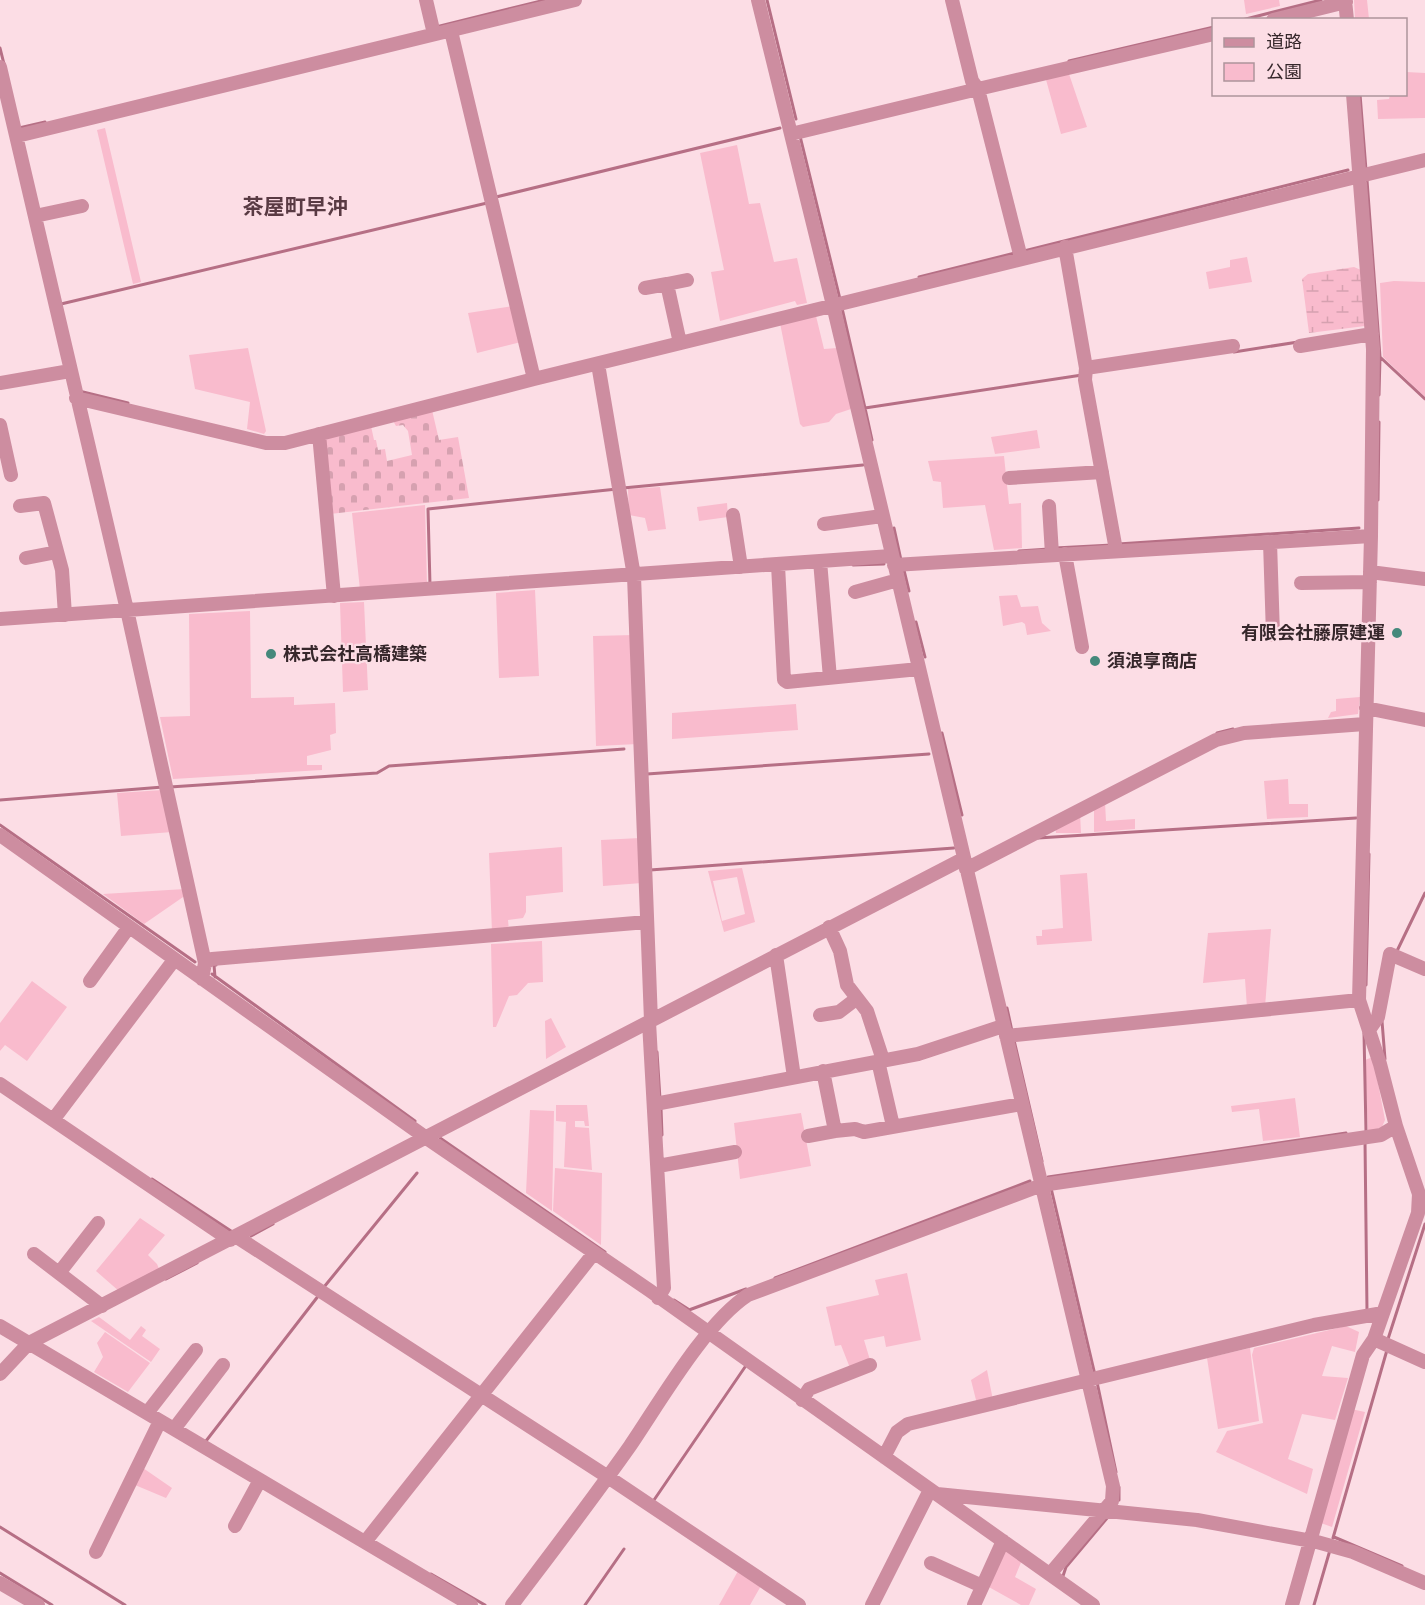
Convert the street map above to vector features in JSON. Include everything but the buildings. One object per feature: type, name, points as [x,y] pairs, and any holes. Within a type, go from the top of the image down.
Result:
[{"type":"street","points":[[426,0],[434,34]]},
{"type":"street","points":[[0,132],[15,132],[575,0]]},
{"type":"street","points":[[758,0],[797,133],[838,304],[882,516],[897,562],[898,580],[964,864],[1009,1033],[1022,1104],[1042,1185],[1094,1378],[1113,1486],[1112,1501],[1050,1574]]},
{"type":"street","points":[[952,0],[1020,254]]},
{"type":"street","points":[[1281,18],[1346,1],[1347,18]]},
{"type":"street","points":[[451,30],[534,379]]},
{"type":"street","points":[[797,133],[975,86],[1212,34]]},
{"type":"street","points":[[0,67],[208,961],[202,979]]},
{"type":"street","points":[[1353,96],[1364,174],[1372,334],[1368,714],[1359,1000],[1396,1126],[1419,1194],[1422,1215],[1372,1313],[1383,1343],[1425,1362]]},
{"type":"street","points":[[76,398],[87,398],[266,443],[285,443],[838,304],[1020,254],[1065,247],[1425,160]]},
{"type":"street","points":[[35,216],[82,206]]},
{"type":"street","points":[[1065,247],[1115,546]]},
{"type":"street","points":[[645,288],[687,280]]},
{"type":"street","points":[[667,284],[680,343]]},
{"type":"street","points":[[1300,346],[1372,334]]},
{"type":"street","points":[[1086,373],[1233,346]]},
{"type":"street","points":[[598,364],[634,579],[650,1022],[658,1104],[658,1166],[664,1288],[658,1298]]},
{"type":"street","points":[[0,383],[70,371]]},
{"type":"street","points":[[0,425],[11,475]]},
{"type":"street","points":[[319,434],[334,596]]},
{"type":"street","points":[[1009,478],[1102,472]]},
{"type":"street","points":[[20,506],[44,503],[62,570],[64,615]]},
{"type":"street","points":[[1049,506],[1082,647]]},
{"type":"street","points":[[733,515],[741,567]]},
{"type":"street","points":[[824,524],[882,516]]},
{"type":"street","points":[[0,619],[334,596],[634,579],[820,561],[897,562],[1059,554],[1115,546],[1270,542],[1371,536]]},
{"type":"street","points":[[1270,542],[1273,635]]},
{"type":"street","points":[[27,558],[57,552]]},
{"type":"street","points":[[820,561],[830,678]]},
{"type":"street","points":[[778,565],[784,680],[787,682],[919,669]]},
{"type":"street","points":[[1301,584],[1370,577],[1425,579]]},
{"type":"street","points":[[855,592],[898,580]]},
{"type":"street","points":[[0,1374],[29,1343],[650,1022],[1216,740],[1244,733],[1368,714],[1425,720]]},
{"type":"street","points":[[0,835],[425,1137],[594,1252],[1094,1605]]},
{"type":"street","points":[[208,961],[648,926]]},
{"type":"street","points":[[90,981],[129,927]]},
{"type":"street","points":[[831,932],[842,959],[844,979],[871,1020],[894,1126]]},
{"type":"street","points":[[1369,1030],[1378,1017],[1390,954],[1425,969]]},
{"type":"street","points":[[778,959],[794,1077]]},
{"type":"street","points":[[55,1116],[174,960]]},
{"type":"street","points":[[820,1015],[839,1012],[856,999]]},
{"type":"street","points":[[658,1104],[794,1077],[824,1075],[880,1064],[1009,1033],[1359,1000]]},
{"type":"street","points":[[824,1075],[836,1131]]},
{"type":"street","points":[[0,1084],[55,1116],[234,1238],[611,1474],[799,1605]]},
{"type":"street","points":[[808,1136],[855,1129],[864,1132],[1022,1104]]},
{"type":"street","points":[[512,1605],[611,1474],[708,1334],[730,1307],[748,1295],[1042,1185],[1381,1135],[1396,1126]]},
{"type":"street","points":[[658,1166],[735,1152]]},
{"type":"street","points":[[59,1273],[98,1223]]},
{"type":"street","points":[[367,1538],[484,1394],[594,1252]]},
{"type":"street","points":[[33,1254],[102,1306]]},
{"type":"street","points":[[884,1457],[897,1432],[908,1424],[1372,1313]]},
{"type":"street","points":[[0,1326],[260,1480],[367,1538],[471,1605]]},
{"type":"street","points":[[1292,1605],[1363,1355],[1383,1343]]},
{"type":"street","points":[[147,1413],[196,1350]]},
{"type":"street","points":[[174,1429],[223,1365]]},
{"type":"street","points":[[802,1400],[809,1389],[870,1365]]},
{"type":"street","points":[[96,1552],[160,1421]]},
{"type":"street","points":[[235,1526],[260,1480]]},
{"type":"street","points":[[933,1492],[1197,1520],[1336,1546],[1425,1582]]},
{"type":"street","points":[[872,1605],[933,1492]]},
{"type":"street","points":[[974,1605],[1003,1541]]},
{"type":"street","points":[[931,1563],[982,1586]]},
{"type":"street","points":[[0,1583],[38,1605]]},
{"type":"green space","points":[[1244,0],[1279,0],[1280,6],[1246,14]]},
{"type":"green space","points":[[1354,0],[1367,0],[1369,18],[1355,18]]},
{"type":"green space","points":[[1407,72],[1425,73],[1425,118],[1378,119],[1377,100],[1389,99],[1390,96],[1407,96]]},
{"type":"green space","points":[[1069,74],[1087,127],[1061,134],[1045,76]]},
{"type":"green space","points":[[105,128],[141,282],[133,284],[97,130]]},
{"type":"green space","points":[[737,145],[749,204],[760,203],[774,262],[797,258],[807,303],[797,305],[795,301],[720,321],[711,272],[724,270],[700,153]]},
{"type":"green space","points":[[1247,257],[1252,282],[1209,289],[1206,272],[1230,267],[1230,260]]},
{"type":"green space","points":[[1354,267],[1361,270],[1365,326],[1309,333],[1302,279],[1308,274]]},
{"type":"green space","points":[[1425,282],[1425,397],[1383,357],[1380,283]]},
{"type":"green space","points":[[513,306],[521,342],[477,353],[468,313]]},
{"type":"green space","points":[[816,316],[824,349],[837,348],[851,409],[836,414],[829,422],[803,427],[800,424],[780,323]]},
{"type":"green space","points":[[248,348],[266,431],[264,434],[247,429],[250,402],[195,389],[189,355]]},
{"type":"green space","points":[[432,410],[439,440],[458,437],[469,498],[330,514],[322,437],[371,426],[378,450],[385,449],[387,461],[412,455],[408,431],[403,425],[396,426],[392,419]]},
{"type":"green space","points":[[1037,430],[1040,448],[995,454],[991,437]]},
{"type":"green space","points":[[1004,456],[1009,504],[1021,503],[1022,548],[994,550],[985,505],[943,508],[941,482],[933,481],[928,461]]},
{"type":"green space","points":[[660,487],[666,529],[648,531],[645,518],[629,515],[628,489]]},
{"type":"green space","points":[[727,503],[728,517],[699,521],[697,507]]},
{"type":"green space","points":[[425,505],[427,585],[360,590],[352,513]]},
{"type":"green space","points":[[535,590],[539,676],[499,678],[496,593]]},
{"type":"green space","points":[[1017,595],[1021,607],[1038,606],[1042,623],[1051,631],[1027,635],[1025,624],[1022,622],[1003,626],[999,596]]},
{"type":"green space","points":[[364,602],[368,690],[343,692],[340,603]]},
{"type":"green space","points":[[250,611],[251,698],[294,697],[294,705],[335,703],[336,733],[330,735],[331,750],[307,756],[307,765],[322,765],[322,770],[173,779],[160,717],[190,716],[189,614]]},
{"type":"green space","points":[[634,635],[638,744],[596,746],[593,636]]},
{"type":"green space","points":[[1360,697],[1358,714],[1328,718],[1331,712],[1336,711],[1336,699]]},
{"type":"green space","points":[[796,704],[798,730],[672,739],[672,713]]},
{"type":"green space","points":[[1288,779],[1289,804],[1308,804],[1308,817],[1267,819],[1264,781]]},
{"type":"green space","points":[[163,790],[172,832],[121,836],[117,793]]},
{"type":"green space","points":[[1105,802],[1106,821],[1135,819],[1135,829],[1094,832],[1094,807]]},
{"type":"green space","points":[[1080,813],[1081,833],[1056,833],[1055,825]]},
{"type":"green space","points":[[640,838],[642,883],[603,886],[601,840]]},
{"type":"green space","points":[[562,847],[563,892],[526,896],[526,912],[523,918],[508,920],[509,931],[492,933],[489,853]]},
{"type":"green space","points":[[742,868],[755,922],[724,932],[708,871]],"holes":[[[737,877],[745,914],[722,921],[713,881]]]},
{"type":"green space","points":[[1087,873],[1092,941],[1037,945],[1036,936],[1042,936],[1042,930],[1063,928],[1060,875]]},
{"type":"green space","points":[[185,889],[186,895],[144,924],[103,894]]},
{"type":"green space","points":[[1271,929],[1265,1007],[1247,1008],[1245,979],[1203,983],[1208,933]]},
{"type":"green space","points":[[542,941],[543,982],[528,983],[517,995],[509,996],[496,1027],[493,1027],[491,944]]},
{"type":"green space","points":[[32,981],[67,1007],[27,1061],[5,1045],[0,1051],[0,1023]]},
{"type":"green space","points":[[551,1018],[566,1047],[546,1059],[545,1021]]},
{"type":"green space","points":[[1373,1057],[1385,1120],[1382,1127],[1368,1133],[1365,1060]]},
{"type":"green space","points":[[1295,1098],[1300,1137],[1263,1141],[1259,1109],[1232,1112],[1231,1106]]},
{"type":"green space","points":[[556,1105],[587,1105],[589,1126],[585,1126],[584,1121],[575,1121],[575,1127],[589,1128],[592,1170],[564,1167],[566,1122],[556,1121]]},
{"type":"green space","points":[[530,1110],[554,1111],[552,1211],[526,1193]]},
{"type":"green space","points":[[801,1113],[811,1166],[740,1179],[734,1123]]},
{"type":"green space","points":[[555,1168],[602,1173],[601,1245],[553,1211]]},
{"type":"green space","points":[[140,1218],[165,1235],[148,1255],[160,1271],[120,1292],[96,1271]]},
{"type":"green space","points":[[907,1273],[921,1340],[886,1347],[884,1336],[864,1340],[870,1360],[850,1368],[841,1345],[835,1346],[826,1307],[879,1295],[875,1280]]},
{"type":"green space","points":[[99,1317],[130,1340],[141,1326],[146,1330],[142,1336],[160,1349],[151,1362],[91,1321]]},
{"type":"green space","points":[[1346,1326],[1359,1332],[1355,1352],[1332,1346],[1322,1376],[1348,1378],[1335,1420],[1302,1414],[1288,1459],[1313,1469],[1307,1494],[1216,1452],[1227,1431],[1263,1423],[1252,1355],[1254,1348]]},
{"type":"green space","points":[[105,1332],[150,1363],[128,1392],[94,1372],[103,1357],[97,1343]]},
{"type":"green space","points":[[1250,1348],[1259,1421],[1218,1429],[1207,1358]]},
{"type":"green space","points":[[987,1370],[993,1400],[977,1404],[971,1380]]},
{"type":"green space","points":[[1351,1409],[1365,1412],[1332,1527],[1318,1522]]},
{"type":"green space","points":[[143,1468],[172,1488],[166,1498],[135,1485]]},
{"type":"green space","points":[[1008,1550],[1022,1560],[1015,1577],[1036,1589],[1029,1605],[1021,1605],[987,1586],[1001,1553]]},
{"type":"green space","points":[[738,1571],[762,1584],[750,1605],[719,1605]]},
{"type":"waterway","points":[[436,27],[545,0]]},
{"type":"waterway","points":[[767,0],[796,119]]},
{"type":"waterway","points":[[1250,18],[1321,0]]},
{"type":"waterway","points":[[1069,61],[1212,27]]},
{"type":"waterway","points":[[0,48],[4,64]]},
{"type":"waterway","points":[[1360,96],[1366,170]]},
{"type":"waterway","points":[[19,128],[45,122]]},
{"type":"waterway","points":[[496,197],[780,128]]},
{"type":"waterway","points":[[800,136],[840,299]]},
{"type":"waterway","points":[[1024,251],[1348,170]]},
{"type":"waterway","points":[[1367,180],[1380,357],[1379,395]]},
{"type":"waterway","points":[[61,304],[487,203]]},
{"type":"waterway","points":[[919,277],[1015,253]]},
{"type":"waterway","points":[[842,308],[865,408]]},
{"type":"waterway","points":[[1234,352],[1298,342]]},
{"type":"waterway","points":[[1380,357],[1425,399]]},
{"type":"waterway","points":[[872,440],[865,408],[1082,375]]},
{"type":"waterway","points":[[79,391],[128,403]]},
{"type":"waterway","points":[[1378,500],[1379,422]]},
{"type":"waterway","points":[[623,488],[863,465]]},
{"type":"waterway","points":[[430,585],[428,509],[617,489]]},
{"type":"waterway","points":[[894,528],[901,560]]},
{"type":"waterway","points":[[1118,544],[1359,528]]},
{"type":"waterway","points":[[1055,548],[1112,545]]},
{"type":"waterway","points":[[1019,551],[1049,549]]},
{"type":"waterway","points":[[853,565],[884,564]]},
{"type":"waterway","points":[[904,570],[909,591]]},
{"type":"waterway","points":[[916,622],[925,657]]},
{"type":"waterway","points":[[1217,733],[1233,729]]},
{"type":"waterway","points":[[942,733],[962,815]]},
{"type":"waterway","points":[[170,787],[377,773],[389,766],[624,749]]},
{"type":"waterway","points":[[647,774],[929,754]]},
{"type":"waterway","points":[[0,800],[163,787]]},
{"type":"waterway","points":[[1038,838],[1356,818]]},
{"type":"waterway","points":[[0,825],[195,962]]},
{"type":"waterway","points":[[650,870],[954,848]]},
{"type":"waterway","points":[[1366,985],[1369,854]]},
{"type":"waterway","points":[[1396,953],[1425,893]]},
{"type":"waterway","points":[[215,977],[214,965],[216,965]]},
{"type":"waterway","points":[[212,974],[415,1121]]},
{"type":"waterway","points":[[1007,1008],[1012,1031]]},
{"type":"waterway","points":[[1382,1021],[1385,1059]]},
{"type":"waterway","points":[[1364,1033],[1366,1132]]},
{"type":"waterway","points":[[1014,1040],[1042,1161]]},
{"type":"waterway","points":[[657,1052],[660,1099]]},
{"type":"waterway","points":[[661,1108],[662,1135]]},
{"type":"waterway","points":[[1048,1177],[1346,1133]]},
{"type":"waterway","points":[[440,1138],[605,1252]]},
{"type":"waterway","points":[[1365,1141],[1367,1311]]},
{"type":"waterway","points":[[324,1287],[417,1173]]},
{"type":"waterway","points":[[152,1179],[231,1231]]},
{"type":"waterway","points":[[775,1278],[1030,1181]]},
{"type":"waterway","points":[[1051,1188],[1095,1375]]},
{"type":"waterway","points":[[251,1236],[273,1224]]},
{"type":"waterway","points":[[1388,1339],[1425,1224]]},
{"type":"waterway","points":[[166,1279],[197,1263]]},
{"type":"waterway","points":[[689,1310],[746,1289]]},
{"type":"waterway","points":[[206,1441],[319,1295]]},
{"type":"waterway","points":[[674,1300],[688,1309]]},
{"type":"waterway","points":[[1333,1538],[1387,1350]]},
{"type":"waterway","points":[[654,1500],[745,1367]]},
{"type":"waterway","points":[[1097,1382],[1116,1472]]},
{"type":"waterway","points":[[1119,1487],[1119,1500]]},
{"type":"waterway","points":[[1063,1576],[1066,1567],[1108,1517]]},
{"type":"waterway","points":[[0,1527],[125,1605]]},
{"type":"waterway","points":[[1334,1537],[1402,1566]]},
{"type":"waterway","points":[[585,1605],[624,1549]]},
{"type":"waterway","points":[[1314,1605],[1330,1550]]},
{"type":"waterway","points":[[0,1573],[52,1605]]},
{"type":"waterway","points":[[431,1574],[485,1605]]},
{"type":"place","name":"有限会社藤原建運","points":[[1397,633]]},
{"type":"place","name":"株式会社高橋建築","points":[[271,654]]},
{"type":"place","name":"須浪享商店","points":[[1095,661]]},
{"type":"district","name":"茶屋町早沖","points":[[295,206]]}]
